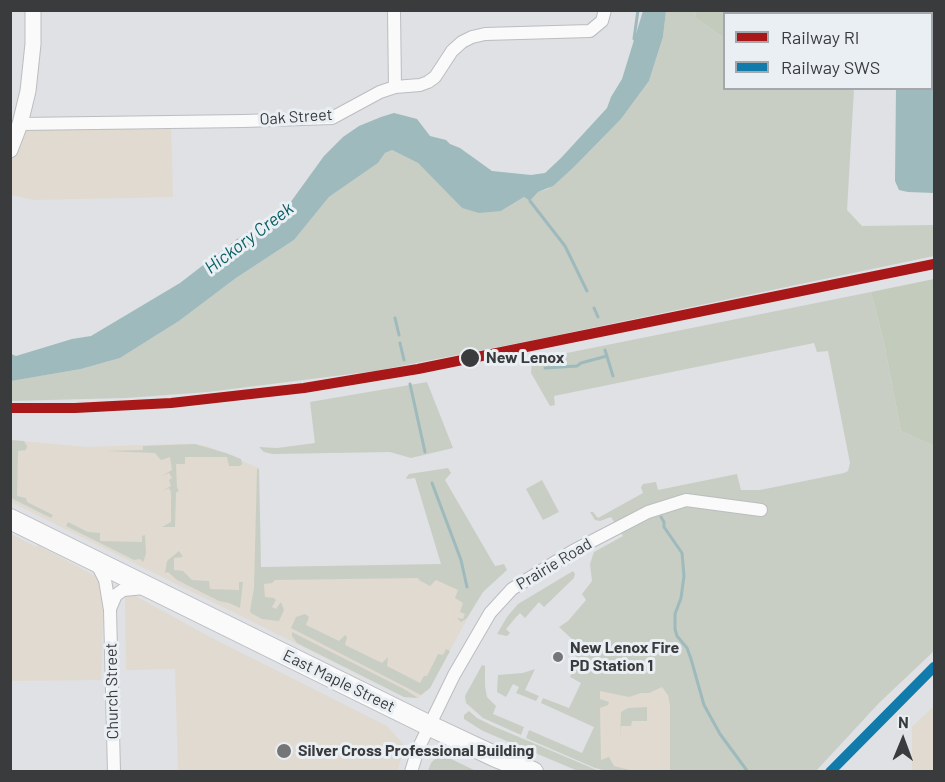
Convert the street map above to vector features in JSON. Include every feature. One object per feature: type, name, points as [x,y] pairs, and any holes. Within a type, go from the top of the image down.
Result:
[{"type":"main road","name":"East Maple Street","points":[[10,519],[430,726],[496,757],[533,771]]},
{"type":"street","points":[[10,150],[20,124],[31,68],[33,10]]},
{"type":"street","points":[[394,10],[395,87]]},
{"type":"street","name":"Oak Street","points":[[20,124],[332,118],[380,92],[395,87],[428,82],[435,77],[452,51],[472,37],[485,34],[590,31],[602,21],[605,10]]},
{"type":"street","name":"Prairie Road","points":[[411,771],[418,749],[449,685],[496,605],[512,589],[573,551],[648,512],[686,500],[761,510]]},
{"type":"street","name":"Church Street","points":[[95,560],[105,580],[110,610],[114,771]]},
{"type":"street","points":[[110,610],[116,595],[123,590],[149,587]]},
{"type":"shaded area","points":[[666,11],[695,11],[696,18],[723,37],[723,90],[854,90],[847,210],[862,226],[934,225],[934,256],[375,371],[208,392],[126,398],[11,401],[10,381],[81,369],[120,358],[179,321],[236,278],[294,240],[329,197],[378,163],[385,153],[392,150],[418,163],[462,208],[501,211],[524,197],[530,201],[538,192],[548,189],[574,167],[621,119],[649,81],[663,37]]},
{"type":"shaded area","points":[[171,123],[173,197],[34,200],[11,195],[10,154],[21,125]]},
{"type":"shaded area","points":[[871,292],[884,343],[901,431],[934,446],[934,651],[879,703],[816,771],[670,771],[670,705],[668,695],[662,687],[649,693],[629,697],[600,691],[600,699],[609,702],[608,705],[600,708],[601,760],[609,757],[614,766],[634,771],[608,771],[595,768],[526,738],[529,730],[582,753],[594,727],[541,703],[543,698],[569,708],[581,683],[570,677],[577,662],[572,639],[559,627],[568,621],[586,600],[582,594],[592,581],[590,564],[594,552],[623,536],[611,517],[600,521],[595,520],[590,512],[598,518],[643,493],[641,487],[643,484],[656,482],[658,490],[737,474],[741,490],[760,490],[844,473],[848,471],[850,463],[828,351],[817,352],[814,343],[554,396],[555,405],[550,406],[531,373],[532,360]]},
{"type":"shaded area","points":[[427,382],[453,448],[411,458],[390,452],[272,454],[264,452],[259,447],[277,448],[315,443],[310,402]]},
{"type":"shaded area","points":[[10,440],[24,441],[27,446],[26,450],[18,451],[17,496],[26,498],[27,502],[53,515],[51,518],[11,498]]},
{"type":"shaded area","points":[[11,440],[86,447],[179,444],[207,446],[259,468],[262,580],[436,577],[460,589],[475,604],[430,688],[418,698],[404,697],[11,502]]},
{"type":"shaded area","points":[[195,444],[241,459],[242,464],[229,466],[227,457],[185,457],[185,464],[176,464],[179,490],[176,493],[175,527],[162,527],[171,522],[171,492],[169,488],[162,491],[171,486],[169,480],[172,478],[169,473],[162,476],[172,470],[170,457],[161,460],[155,453],[106,451],[143,450],[143,446]]},
{"type":"shaded area","points":[[259,468],[261,567],[441,564],[415,478],[406,478],[409,474],[448,468],[451,473],[445,480],[495,566],[504,564],[507,570],[483,592],[467,618],[461,622],[457,618],[463,619],[465,614],[460,612],[463,603],[455,598],[458,590],[436,580],[430,586],[418,578],[275,580],[264,584],[265,597],[276,600],[272,607],[276,609],[281,602],[284,610],[279,621],[262,619],[250,611],[254,588],[257,470]]},
{"type":"shaded area","points":[[542,480],[559,512],[543,520],[526,489]]},
{"type":"shaded area","points":[[68,522],[88,532],[100,533],[100,541],[142,542],[142,536],[145,535],[146,553],[143,562],[140,559],[134,560],[66,526]]},
{"type":"shaded area","points":[[11,534],[36,547],[38,545],[99,578],[104,588],[101,680],[11,681]]},
{"type":"shaded area","points":[[179,551],[183,557],[174,558],[174,570],[183,571],[192,580],[209,581],[210,589],[239,590],[239,582],[243,582],[240,608],[219,601],[177,580],[168,572],[165,573],[167,561]]},
{"type":"shaded area","points":[[573,571],[574,578],[544,607],[539,602],[525,618],[520,613],[517,616],[506,629],[510,633],[507,636],[497,634],[518,604]]},
{"type":"shaded area","points":[[132,594],[210,637],[387,726],[404,745],[398,771],[178,771],[175,669],[126,670],[125,597]]},
{"type":"shaded area","points":[[305,614],[309,617],[306,625],[339,641],[345,635],[347,637],[345,645],[382,663],[388,657],[387,666],[420,683],[424,676],[427,676],[438,654],[443,655],[446,649],[450,651],[430,688],[421,695],[291,628],[296,617]]},
{"type":"shaded area","points":[[292,632],[418,698],[404,697],[297,643]]},
{"type":"shaded area","points":[[482,665],[485,666],[487,697],[496,706],[493,714],[524,727],[521,735],[483,718],[466,703],[465,696]]},
{"type":"shaded area","points":[[535,669],[525,690],[539,696],[536,701],[516,693],[519,687],[513,684],[506,697],[497,692],[498,675],[523,673]]},
{"type":"shaded area","points":[[673,683],[674,771],[608,772],[598,769],[597,685]]},
{"type":"shaded area","points":[[934,706],[934,771],[912,771],[912,727]]},
{"type":"shaded area","points":[[647,707],[647,721],[632,721],[631,726],[621,726],[620,742],[621,712],[628,708]]},
{"type":"shaded area","points":[[469,711],[493,726],[599,771],[578,771],[483,731],[464,719],[464,715]]},
{"type":"shaded area","points":[[437,757],[449,758],[476,771],[428,771],[431,763]]},
{"type":"green space","points":[[856,10],[856,12],[723,12],[723,37],[696,18],[695,11]]},
{"type":"green space","points":[[934,279],[934,446],[901,431],[884,343],[871,292]]},
{"type":"water","points":[[643,11],[666,11],[663,37],[649,81],[621,119],[574,167],[553,186],[538,192],[530,201],[524,197],[501,211],[479,213],[462,208],[418,163],[392,150],[385,153],[378,163],[329,197],[294,240],[236,278],[179,321],[120,358],[81,369],[11,381],[11,354],[16,356],[72,339],[91,336],[180,283],[237,239],[290,203],[324,156],[343,137],[359,126],[381,117],[394,113],[417,119],[430,136],[446,140],[492,171],[531,175],[545,173],[607,108],[622,79]]},
{"type":"water","points":[[934,42],[934,193],[899,190],[895,181],[896,90],[933,90]]},
{"type":"waterway","name":"Hickory Creek","points":[[634,39],[638,10]]},
{"type":"waterway","points":[[530,201],[565,246],[587,291]]},
{"type":"waterway","points":[[594,308],[598,317]]},
{"type":"waterway","points":[[395,318],[399,335]]},
{"type":"waterway","points":[[400,343],[404,360]]},
{"type":"waterway","points":[[605,350],[613,376]]},
{"type":"waterway","points":[[545,368],[577,366],[607,356]]},
{"type":"waterway","points":[[410,384],[425,452]]},
{"type":"waterway","points":[[432,483],[461,560],[467,587]]},
{"type":"waterway","points":[[661,517],[664,527],[682,553],[684,576],[681,598],[675,614],[677,636],[687,648],[704,705],[720,734],[748,772]]},
{"type":"rail line","name":"RI","points":[[10,408],[75,408],[171,403],[304,388],[418,369],[934,264]]},
{"type":"rail line","name":"SWS","points":[[830,772],[934,667]]},
{"type":"place","name":"New Lenox","points":[[470,358]]},
{"type":"place","name":"New Lenox Fire PD Station 1","points":[[558,657]]},
{"type":"place","name":"Silver Cross Professional Building","points":[[284,751]]}]
